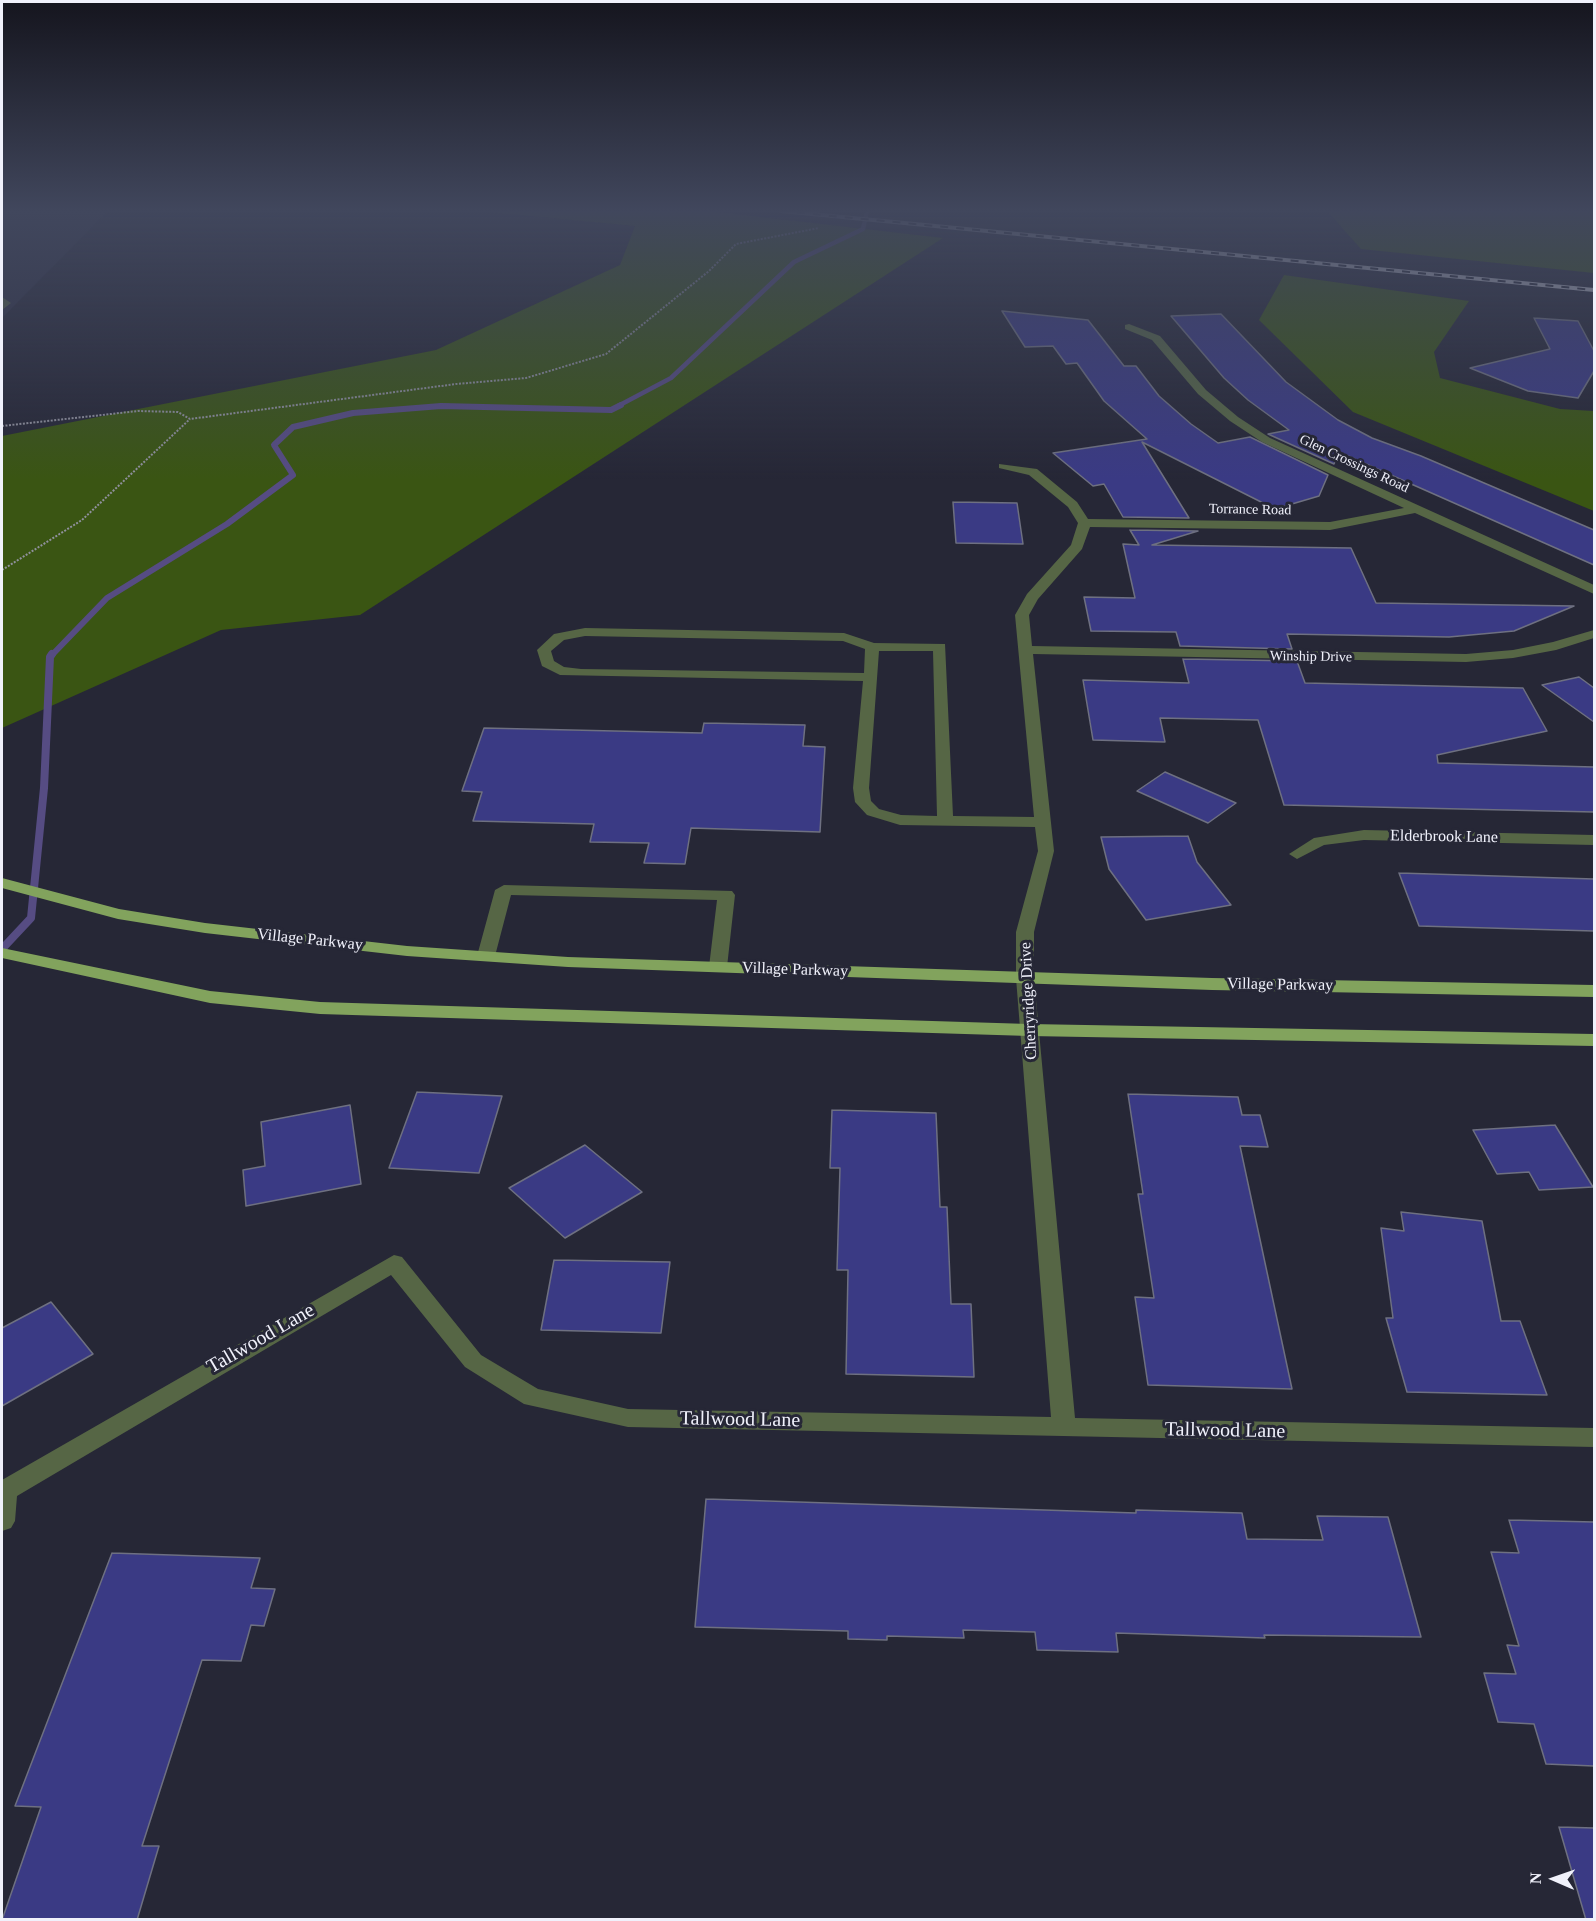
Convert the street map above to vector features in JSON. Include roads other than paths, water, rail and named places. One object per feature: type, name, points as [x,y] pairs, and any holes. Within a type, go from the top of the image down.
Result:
[{"type":"main road","name":"Village Parkway","points":[[2,883],[118,914],[205,928],[407,951],[718,967],[1025,978],[1594,991]]},
{"type":"main road","points":[[2,953],[77,971],[210,997],[320,1008],[1029,1029],[1594,1040]]},
{"type":"street","name":"Glen Crossings Road","points":[[1129,327],[1156,338],[1202,392],[1234,419],[1266,440],[1594,591]]},
{"type":"street","points":[[1003,466],[1033,472],[1073,505],[1084,523]]},
{"type":"street","name":"Torrance Road","points":[[1084,523],[1330,526],[1375,519],[1415,509]]},
{"type":"street","name":"Cherryridge Drive","points":[[1064,1428],[1025,978],[1025,932],[1046,851],[1022,615],[1024,607],[1077,546],[1083,533],[1084,523]]},
{"type":"street","points":[[871,678],[581,673],[560,671],[547,663],[544,650],[559,637],[585,632],[844,637],[872,647],[940,647],[945,821]]},
{"type":"street","name":"Winship Drive","points":[[1024,650],[1466,658],[1534,650],[1594,634]]},
{"type":"street","points":[[872,647],[861,788],[863,802],[873,812],[900,820],[1043,822]]},
{"type":"street","name":"Elderbrook Lane","points":[[1297,854],[1320,841],[1364,835],[1594,840]]},
{"type":"street","points":[[486,956],[504,890],[726,895],[718,967]]},
{"type":"street","name":"Tallwood Lane","points":[[3,1490],[394,1263],[473,1361],[532,1397],[628,1418],[1594,1438]]},
{"type":"street","points":[[2,1521],[3,1490]]},
{"type":"waterway","points":[[618,406],[671,378],[753,301]]},
{"type":"waterway","points":[[441,406],[611,410],[621,405]]},
{"type":"waterway","points":[[51,656],[107,598],[227,524],[293,475],[274,445],[293,427],[353,413],[441,406]]},
{"type":"waterway","points":[[441,406],[449,406]]},
{"type":"waterway","points":[[2,949],[31,918],[44,788],[50,657],[52,654]]}]
